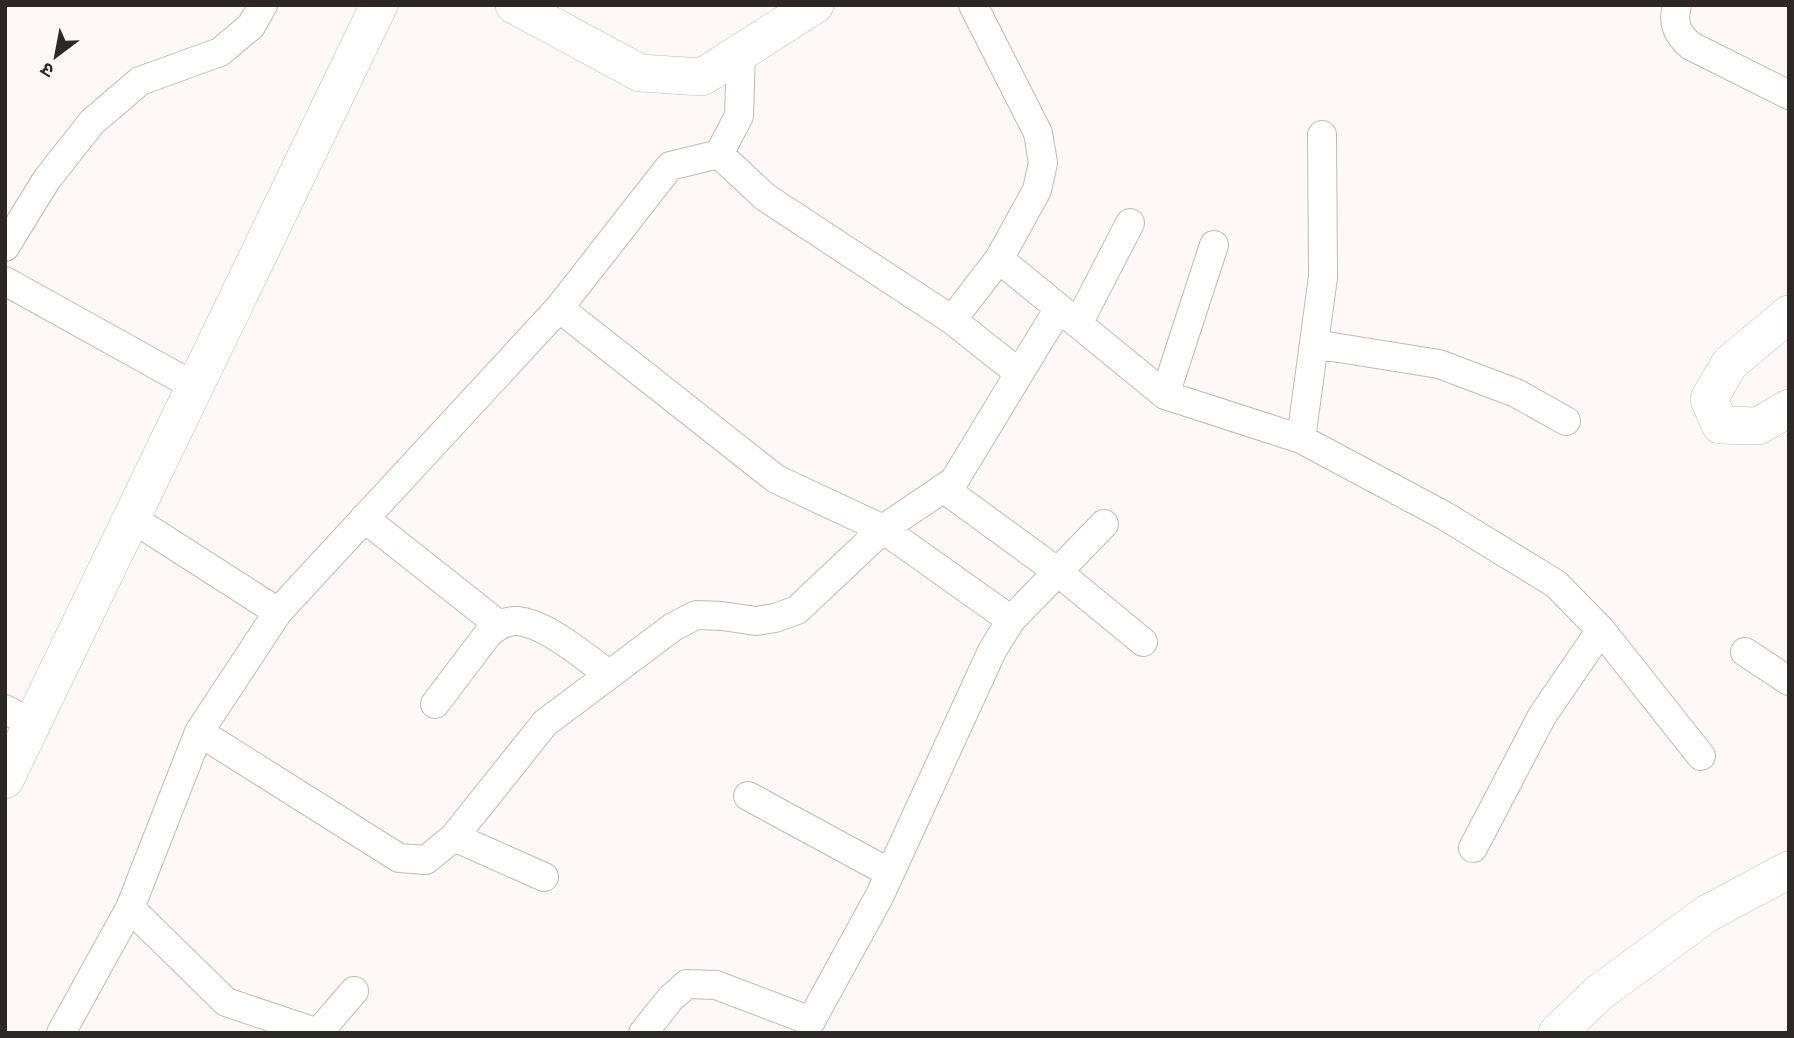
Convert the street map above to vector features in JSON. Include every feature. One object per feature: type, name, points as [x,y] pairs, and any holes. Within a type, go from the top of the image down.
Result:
[{"type":"street","points":[[5,247],[47,179],[92,122],[140,81],[220,52],[251,26],[263,5]]},
{"type":"street","points":[[5,780],[19,716],[133,519],[194,386],[379,5]]},
{"type":"street","points":[[513,5],[640,73],[702,77],[815,5]]},
{"type":"street","points":[[953,320],[999,259],[1037,190],[1043,163],[1038,133],[973,5]]},
{"type":"street","points":[[1677,5],[1675,23],[1678,35],[1691,46],[1789,95]]},
{"type":"street","points":[[61,1033],[130,908],[199,732],[278,612],[559,308],[670,166],[719,154],[739,116],[741,52]]},
{"type":"street","points":[[1301,439],[1323,277],[1322,135]]},
{"type":"street","points":[[719,154],[765,197],[953,320],[1020,373]]},
{"type":"street","points":[[199,732],[399,858],[426,860],[454,837],[545,723],[673,627],[696,615],[755,621],[775,618],[797,610],[883,529],[954,481],[1020,373],[1068,316],[1130,223]]},
{"type":"street","points":[[1165,395],[1214,245]]},
{"type":"street","points":[[999,259],[1165,395],[1301,439],[1445,516],[1556,584],[1601,629],[1701,756]]},
{"type":"street","points":[[5,281],[194,386]]},
{"type":"street","points":[[559,308],[776,479],[883,529],[1011,620]]},
{"type":"street","points":[[1789,314],[1730,363],[1709,399],[1720,425],[1758,426],[1789,408]]},
{"type":"street","points":[[1314,344],[1439,364],[1516,393],[1566,421]]},
{"type":"street","points":[[943,488],[1058,572],[1143,642]]},
{"type":"street","points":[[133,519],[278,612]]},
{"type":"street","points":[[364,519],[498,624]]},
{"type":"street","points":[[643,1033],[671,998],[687,984],[716,985],[820,1027],[992,651],[1011,620],[1104,524]]},
{"type":"street","points":[[435,704],[498,624],[516,621],[537,626],[609,674]]},
{"type":"street","points":[[1473,848],[1542,716],[1601,629]]},
{"type":"street","points":[[1745,652],[1789,681]]},
{"type":"street","points":[[748,796],[890,873]]},
{"type":"street","points":[[454,837],[544,877]]},
{"type":"street","points":[[1557,1033],[1600,992],[1708,913],[1789,870]]},
{"type":"street","points":[[130,908],[226,1002],[318,1033],[354,991]]}]
